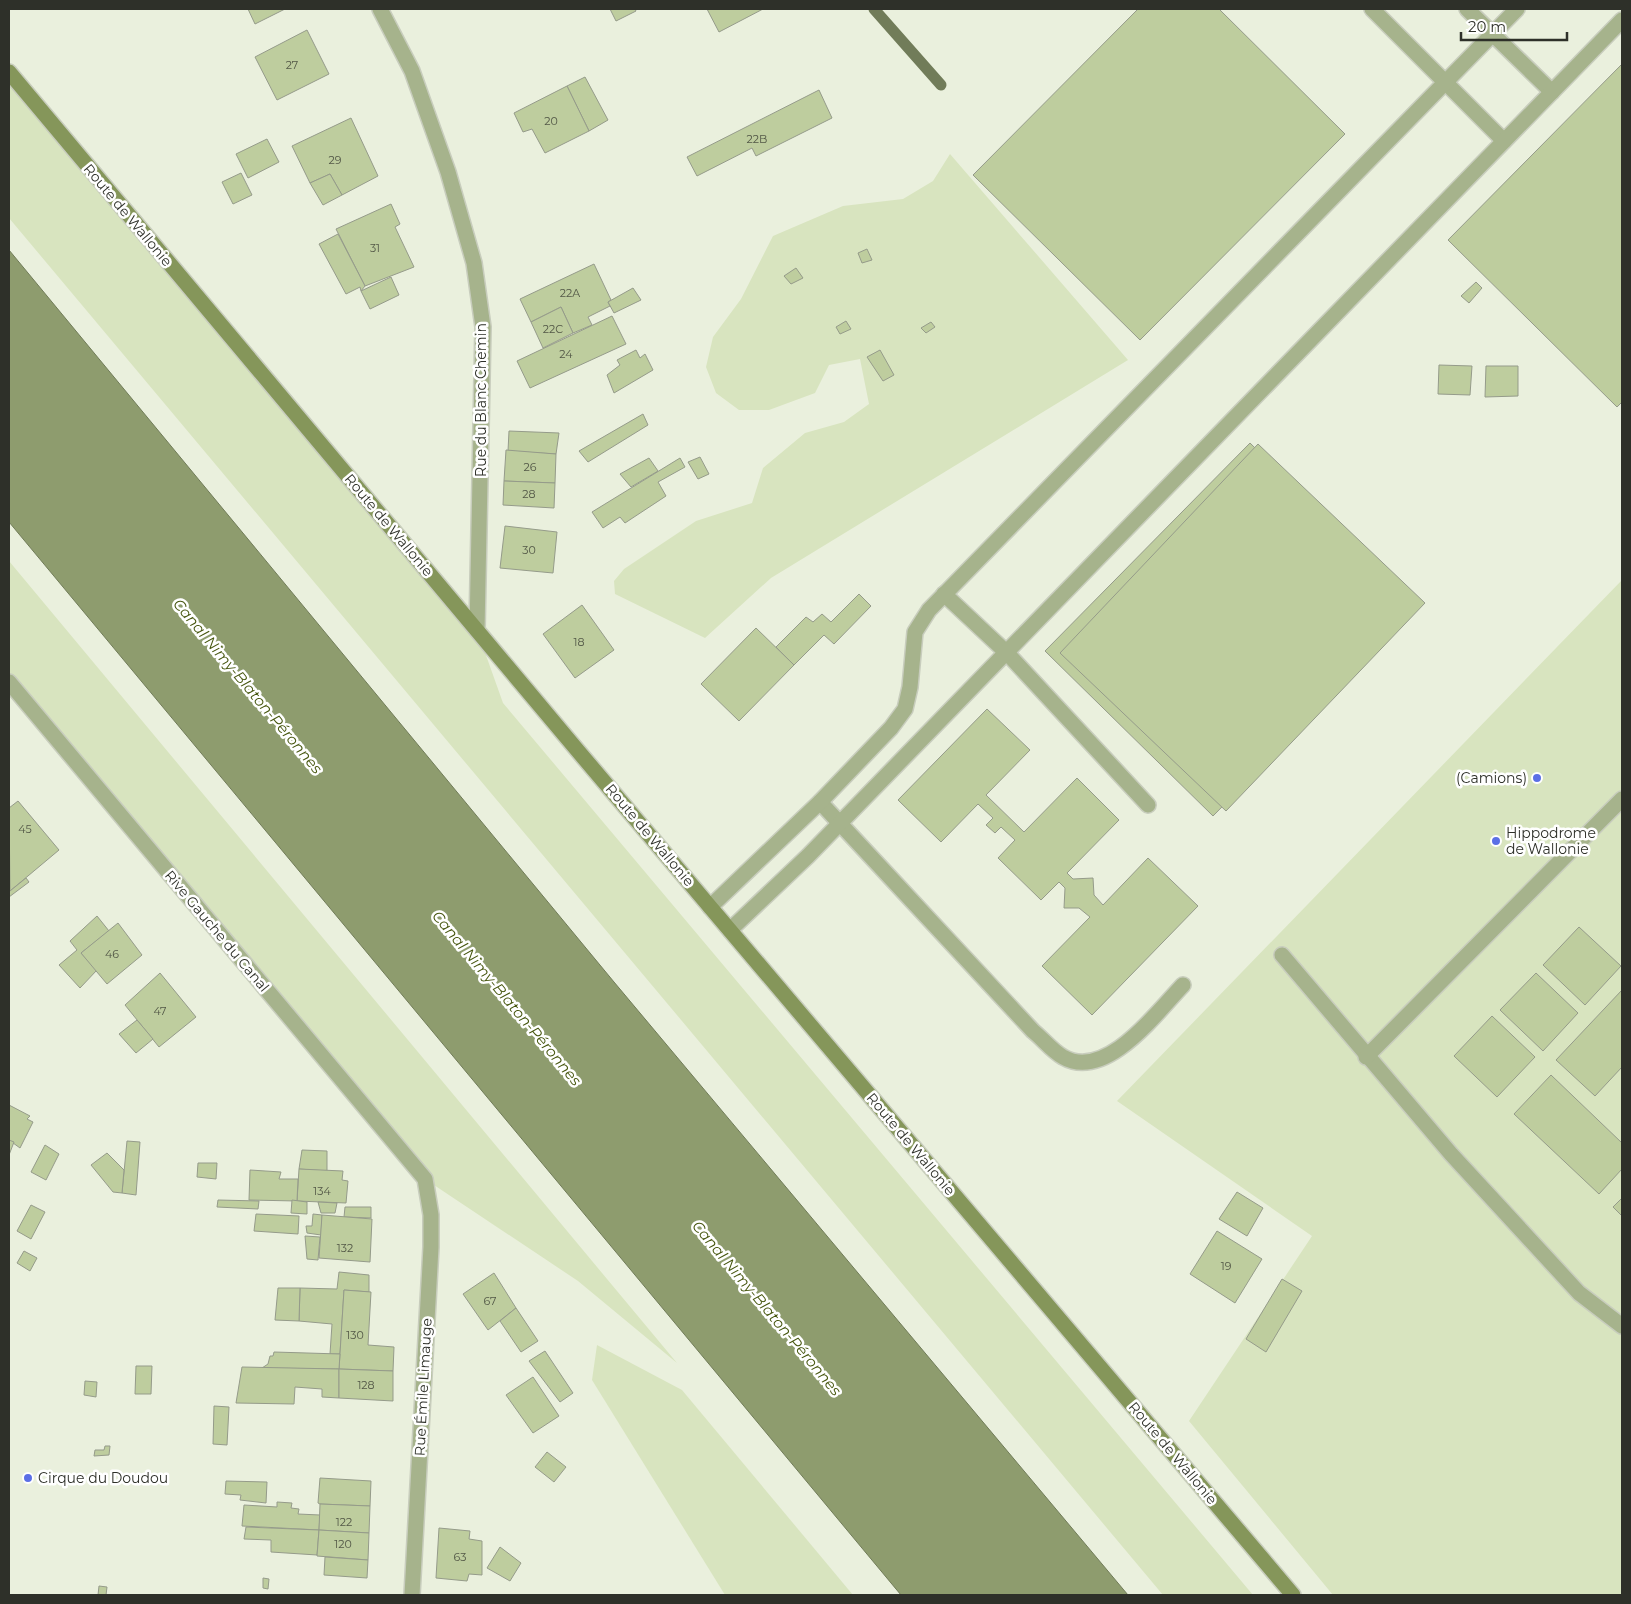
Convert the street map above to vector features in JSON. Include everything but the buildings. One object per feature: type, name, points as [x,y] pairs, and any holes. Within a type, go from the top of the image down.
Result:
[{"type":"main road","name":"Route de Wallonie","points":[[9,72],[710,907],[1293,1595]]},
{"type":"street","name":"Rue du Blanc Chemin","points":[[380,9],[412,71],[448,172],[474,263],[483,327],[478,630]]},
{"type":"street","points":[[1372,9],[1504,141]]},
{"type":"street","points":[[1467,9],[1552,92]]},
{"type":"street","points":[[710,907],[820,802],[891,728],[905,710],[910,687],[915,632],[929,610],[1517,9]]},
{"type":"street","points":[[730,930],[808,856],[1007,653],[1622,20]]},
{"type":"street","points":[[944,594],[1007,653],[1148,805]]},
{"type":"street","name":"Rive Gauche du Canal","points":[[9,682],[15,699],[425,1179]]},
{"type":"street","points":[[1366,1056],[1622,798]]},
{"type":"street","points":[[820,802],[1033,1032],[1063,1057],[1087,1062],[1109,1056],[1127,1043],[1183,985]]},
{"type":"street","points":[[1282,955],[1451,1154],[1579,1293],[1622,1326]]},
{"type":"street","name":"Rue Émile Limauge","points":[[412,1595],[431,1247],[431,1215],[425,1179]]},
{"type":"shaded area","points":[[9,72],[477,630],[503,703],[1253,1595],[1163,1595],[9,218]]},
{"type":"shaded area","points":[[950,154],[1128,360],[771,578],[705,638],[615,594],[614,581],[624,569],[696,521],[752,503],[763,468],[805,433],[844,422],[869,404],[860,359],[829,365],[815,393],[769,410],[739,410],[716,393],[706,367],[713,337],[741,299],[773,236],[843,206],[903,199],[933,181]]},
{"type":"shaded area","points":[[9,561],[677,1363],[578,1281],[425,1179],[9,682]]},
{"type":"shaded area","name":"Hippodrome de Wallonie","points":[[1622,580],[1622,1595],[1333,1595],[1189,1421],[1312,1236],[1117,1101]]},
{"type":"shaded area","points":[[597,1345],[682,1390],[853,1595],[725,1595],[592,1380]]},
{"type":"water","name":"Canal Nimy-Blaton-Péronnes","points":[[9,250],[614,982],[1128,1595],[901,1595],[9,522]]},
{"type":"waterway","points":[[874,9],[941,85]]},
{"type":"place","name":"(Camions)","points":[[1537,778]]},
{"type":"place","name":"Hippodrome de Wallonie","points":[[1496,841]]},
{"type":"place","name":"Cirque du Doudou","points":[[28,1478]]}]
